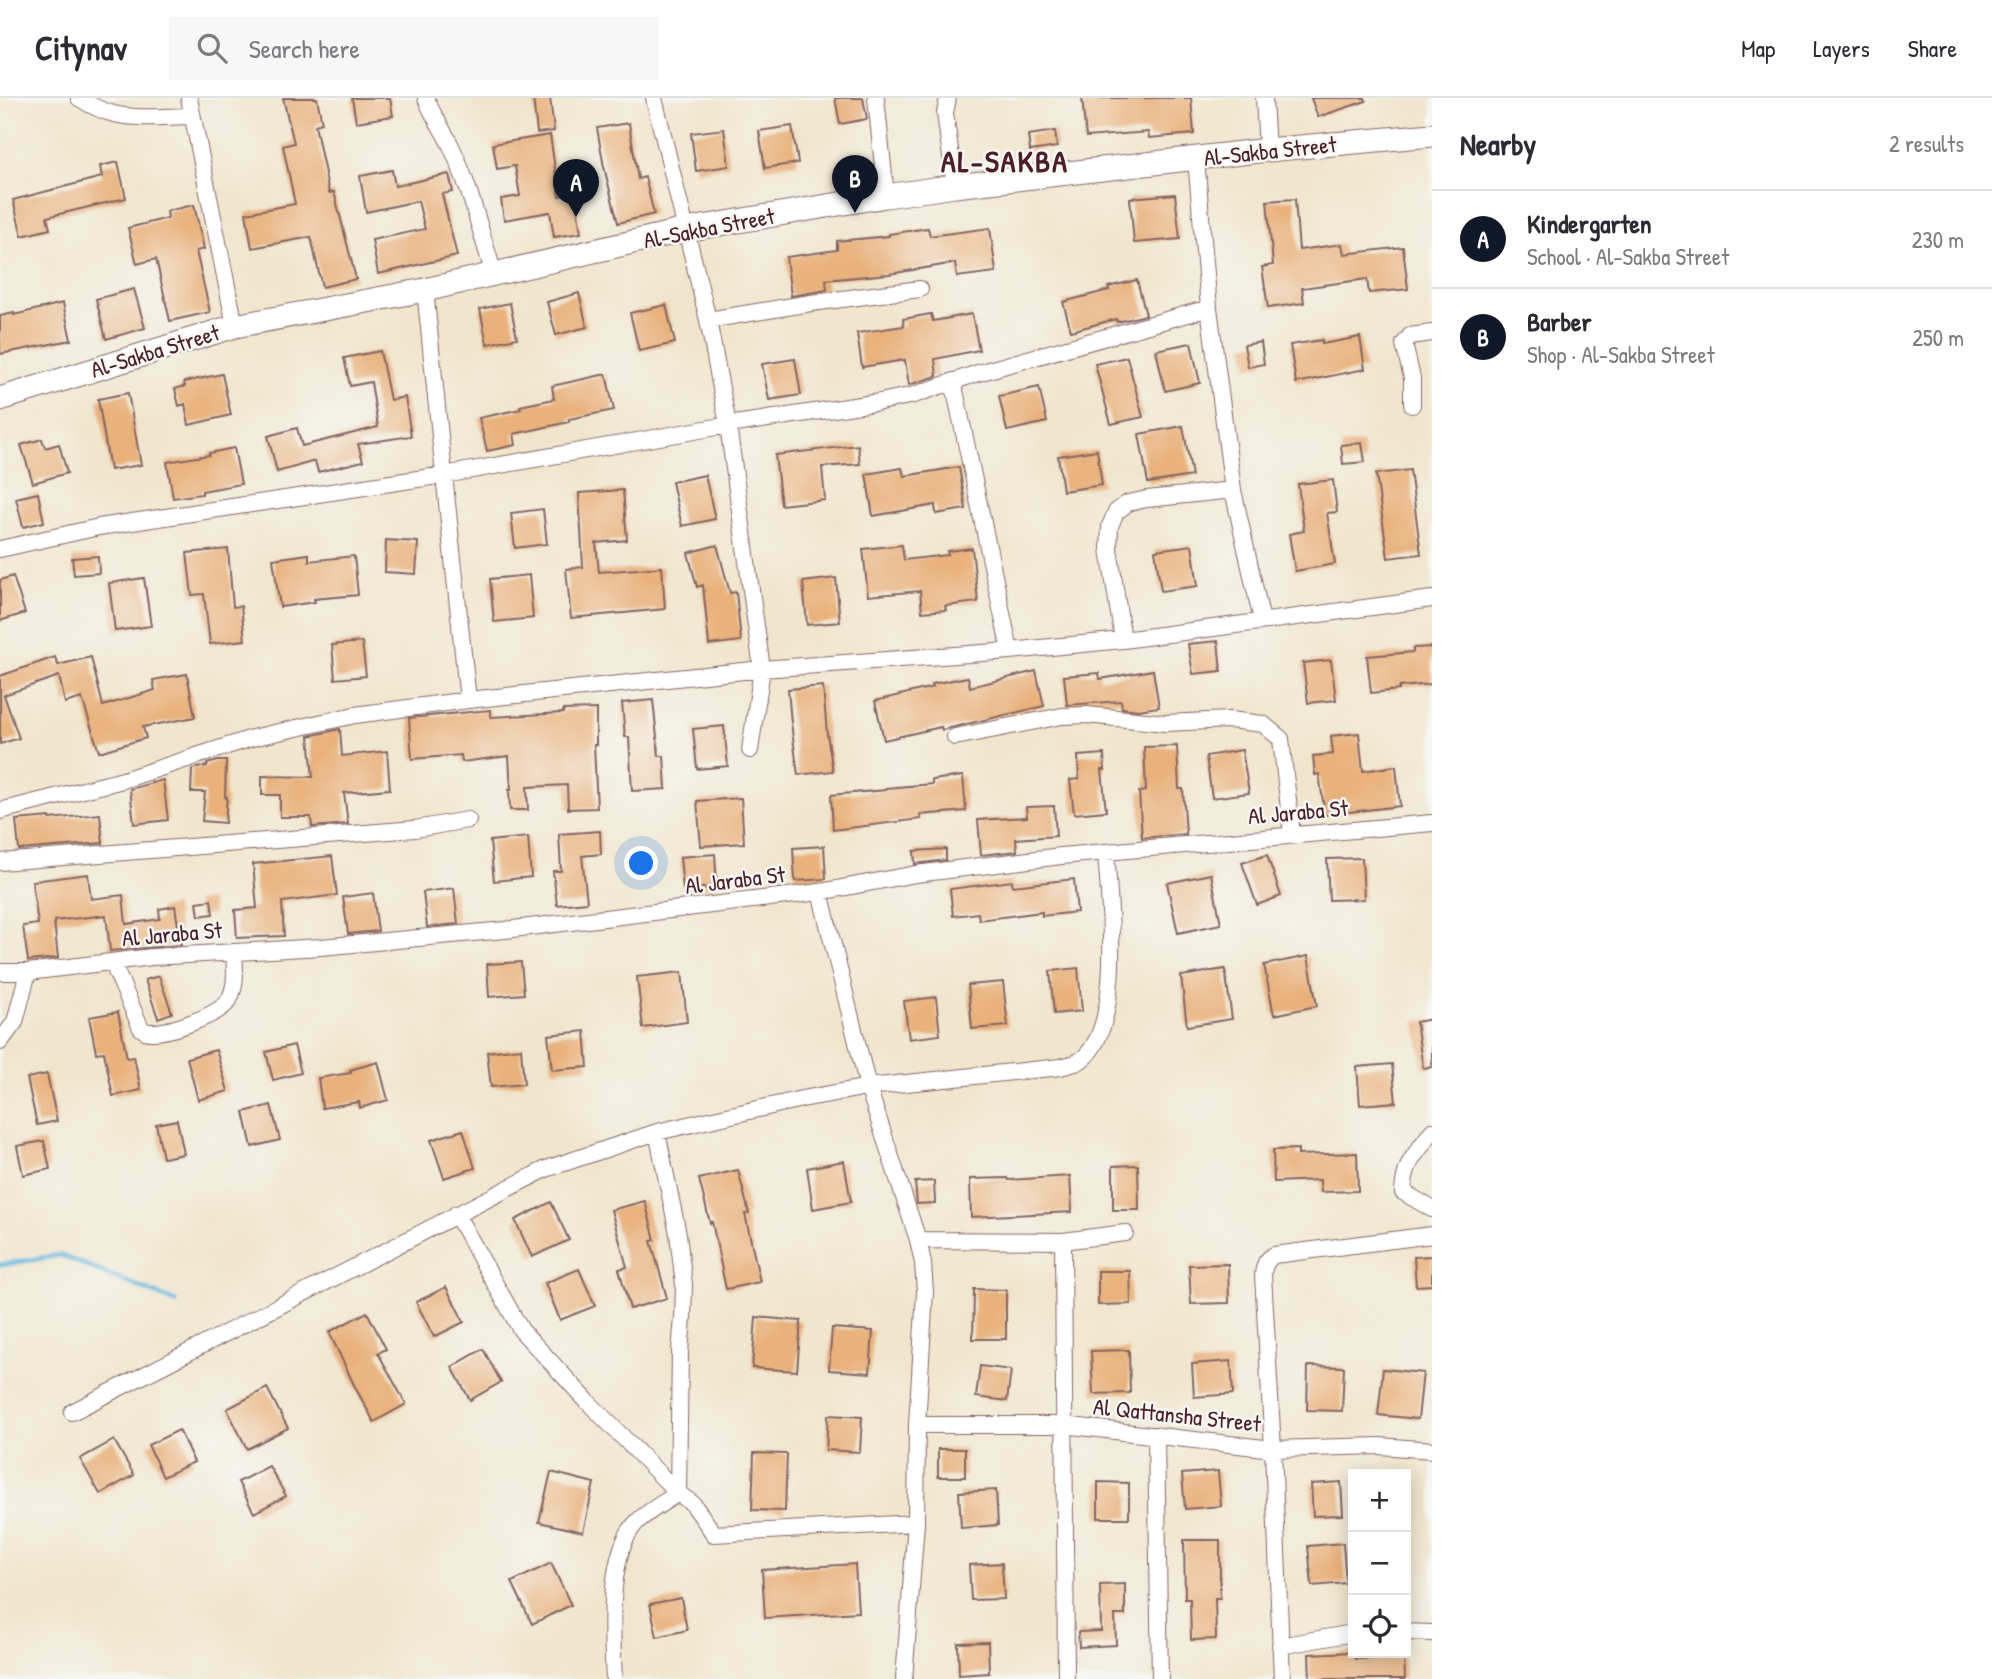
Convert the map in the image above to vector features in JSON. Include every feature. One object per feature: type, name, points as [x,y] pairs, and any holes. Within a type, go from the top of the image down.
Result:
[{"type":"main road","name":"Al-Sakba Street","points":[[0,399],[235,326],[425,290],[685,230],[955,186],[1267,150],[1432,135]]},
{"type":"street","points":[[79,98],[97,109],[115,114],[192,116]]},
{"type":"street","points":[[189,98],[235,326]]},
{"type":"street","points":[[426,98],[459,164],[494,274]]},
{"type":"street","points":[[654,98],[708,320],[728,425],[762,669],[750,750]]},
{"type":"street","points":[[876,98],[886,196]]},
{"type":"street","points":[[948,98],[945,113],[955,186]]},
{"type":"street","points":[[1264,98],[1267,150]]},
{"type":"street","points":[[1196,159],[1209,308],[1233,490],[1262,621]]},
{"type":"street","points":[[708,320],[920,289]]},
{"type":"street","points":[[425,290],[468,701]]},
{"type":"street","points":[[0,549],[99,527],[443,475],[728,425],[880,402],[1209,308]]},
{"type":"street","points":[[1412,405],[1412,379],[1404,344],[1410,336],[1432,333]]},
{"type":"street","points":[[953,381],[1010,651]]},
{"type":"street","points":[[1123,640],[1109,549],[1110,526],[1116,512],[1128,503],[1138,501],[1233,490]]},
{"type":"street","points":[[0,811],[123,780],[252,738],[355,715],[762,669],[1123,640],[1432,599]]},
{"type":"street","points":[[955,737],[1062,716],[1087,715],[1165,723],[1230,720],[1263,724],[1280,739],[1284,754],[1292,835]]},
{"type":"street","points":[[0,862],[415,829],[468,820]]},
{"type":"street","name":"Al Jaraba St","points":[[0,972],[28,972],[152,957],[321,947],[505,930],[820,892],[916,874],[1106,852],[1432,823]]},
{"type":"street","points":[[72,1412],[546,1169],[657,1132],[802,1099],[868,1087],[1061,1067],[1081,1060],[1093,1046],[1104,1021],[1113,957],[1106,852]]},
{"type":"street","points":[[820,892],[868,1087],[923,1263],[925,1292],[917,1425],[916,1523],[904,1679]]},
{"type":"street","points":[[112,962],[141,1028],[148,1032],[177,1028],[222,1010],[233,989],[236,972],[234,952]]},
{"type":"street","points":[[0,1042],[15,1022],[28,972]]},
{"type":"street","points":[[1432,1131],[1409,1162],[1403,1192],[1432,1209]]},
{"type":"street","points":[[657,1132],[678,1234],[684,1285],[678,1493]]},
{"type":"street","points":[[456,1214],[522,1330],[587,1401],[678,1493],[693,1504],[714,1534],[916,1523]]},
{"type":"street","points":[[918,1240],[1063,1241],[1125,1233]]},
{"type":"street","points":[[1282,1679],[1264,1265],[1274,1255],[1432,1235]]},
{"type":"street","points":[[1063,1241],[1066,1679]]},
{"type":"street","name":"Al Qattansha Street","points":[[917,1425],[1063,1426],[1273,1449],[1380,1446],[1432,1450]]},
{"type":"street","points":[[1156,1435],[1160,1679]]},
{"type":"street","points":[[614,1679],[611,1611],[617,1565],[626,1539],[636,1522],[678,1493]]},
{"type":"street","points":[[1411,1632],[1432,1633]]},
{"type":"street","points":[[1280,1646],[1348,1634]]},
{"type":"building","points":[[283,98],[317,98],[322,123],[315,125],[329,193],[334,192],[356,279],[322,287],[311,237],[252,248],[246,213],[295,204],[283,146],[294,143]]},
{"type":"building","points":[[352,98],[390,98],[393,116],[356,122]]},
{"type":"building","points":[[533,98],[550,98],[554,131],[537,133]]},
{"type":"building","points":[[835,98],[863,98],[867,119],[840,124]]},
{"type":"building","points":[[1082,98],[1191,98],[1194,134],[1149,138],[1148,132],[1086,137]]},
{"type":"building","points":[[1311,98],[1365,98],[1366,101],[1318,117]]},
{"type":"building","points":[[629,123],[638,179],[645,177],[654,214],[618,223],[597,128]]},
{"type":"building","points":[[792,126],[798,163],[765,168],[759,131]]},
{"type":"building","points":[[724,129],[729,166],[696,171],[691,133]]},
{"type":"building","points":[[1055,131],[1057,147],[1030,151],[1028,135]]},
{"type":"building","points":[[550,135],[559,196],[575,194],[581,233],[554,237],[550,212],[504,220],[501,199],[520,196],[515,166],[497,169],[493,144]]},
{"type":"building","points":[[118,162],[126,198],[47,217],[50,229],[22,236],[13,200],[102,177],[100,166]]},
{"type":"building","points":[[392,170],[395,186],[449,174],[453,192],[442,194],[457,256],[378,274],[372,240],[425,229],[418,201],[366,212],[360,176]]},
{"type":"building","points":[[1175,194],[1180,239],[1134,243],[1130,198]]},
{"type":"building","points":[[1295,199],[1299,250],[1342,244],[1344,254],[1403,247],[1408,289],[1369,293],[1367,279],[1302,288],[1304,303],[1268,308],[1262,267],[1273,265],[1267,201]]},
{"type":"building","points":[[194,205],[204,249],[196,251],[210,312],[170,321],[156,259],[137,264],[128,228],[168,218],[167,211]]},
{"type":"building","points":[[928,228],[930,236],[990,228],[996,272],[957,277],[955,263],[889,274],[826,280],[827,290],[791,296],[786,257],[837,250],[837,241],[889,236]]},
{"type":"building","points":[[1137,280],[1146,315],[1117,322],[1116,319],[1071,331],[1063,302]]},
{"type":"building","points":[[134,289],[145,328],[106,339],[96,299]]},
{"type":"building","points":[[579,293],[587,327],[556,335],[547,302]]},
{"type":"building","points":[[63,303],[71,340],[0,354],[0,316]]},
{"type":"building","points":[[510,303],[517,338],[487,344],[480,309]]},
{"type":"building","points":[[666,305],[675,343],[639,351],[630,313]]},
{"type":"building","points":[[931,314],[933,321],[972,314],[979,350],[935,359],[937,376],[909,385],[905,360],[862,367],[857,333],[904,326],[903,319]]},
{"type":"building","points":[[1360,337],[1365,369],[1296,383],[1290,345],[1322,340],[1322,344]]},
{"type":"building","points":[[1261,342],[1264,364],[1248,367],[1244,345]]},
{"type":"building","points":[[1191,343],[1200,383],[1165,391],[1156,350]]},
{"type":"building","points":[[380,351],[390,400],[405,397],[411,436],[358,444],[363,461],[318,472],[315,461],[277,472],[268,436],[297,428],[302,446],[378,427],[371,382],[350,386],[344,358]]},
{"type":"building","points":[[1127,357],[1143,417],[1111,424],[1095,364]]},
{"type":"building","points":[[795,359],[801,395],[769,400],[762,364]]},
{"type":"building","points":[[222,374],[231,415],[189,425],[185,404],[179,406],[175,389],[185,386],[184,382]]},
{"type":"building","points":[[606,374],[614,410],[514,434],[516,445],[487,451],[479,418],[554,399],[552,386]]},
{"type":"building","points":[[1039,387],[1047,422],[1007,431],[999,396]]},
{"type":"building","points":[[128,393],[141,465],[110,470],[98,399]]},
{"type":"building","points":[[1183,426],[1192,476],[1148,483],[1139,434]]},
{"type":"building","points":[[42,439],[45,448],[59,444],[67,473],[33,483],[21,445]]},
{"type":"building","points":[[1362,443],[1365,462],[1343,464],[1341,445]]},
{"type":"building","points":[[858,445],[860,464],[822,467],[825,500],[781,505],[775,455]]},
{"type":"building","points":[[234,448],[241,484],[173,498],[167,462]]},
{"type":"building","points":[[1097,450],[1102,485],[1063,491],[1058,456]]},
{"type":"building","points":[[959,467],[966,509],[936,514],[935,505],[873,516],[866,474],[902,468],[904,476]]},
{"type":"building","points":[[1410,470],[1421,554],[1388,558],[1376,474]]},
{"type":"building","points":[[705,475],[715,519],[682,526],[672,482]]},
{"type":"building","points":[[1333,480],[1337,512],[1327,513],[1335,564],[1295,571],[1289,534],[1304,531],[1298,484]]},
{"type":"building","points":[[623,490],[627,540],[596,543],[599,572],[662,567],[665,609],[571,618],[566,569],[583,567],[579,493]]},
{"type":"building","points":[[38,493],[44,522],[23,527],[16,498]]},
{"type":"building","points":[[543,509],[547,544],[515,548],[511,513]]},
{"type":"building","points":[[386,540],[418,542],[416,574],[385,572]]},
{"type":"building","points":[[717,545],[730,593],[736,592],[741,641],[709,645],[703,585],[697,587],[688,553]]},
{"type":"building","points":[[902,545],[904,560],[948,555],[947,551],[972,548],[978,602],[945,606],[946,610],[922,612],[920,591],[868,596],[863,549]]},
{"type":"building","points":[[1192,545],[1198,586],[1161,591],[1155,550]]},
{"type":"building","points":[[228,549],[233,607],[241,606],[245,640],[210,644],[204,594],[192,595],[187,553]]},
{"type":"building","points":[[309,554],[309,561],[354,556],[358,595],[314,599],[315,602],[280,607],[273,559]]},
{"type":"building","points":[[98,556],[99,573],[74,575],[72,558]]},
{"type":"building","points":[[529,575],[533,618],[494,622],[490,579]]},
{"type":"building","points":[[13,576],[25,613],[0,621],[0,580]]},
{"type":"building","points":[[144,578],[151,626],[115,631],[109,583]]},
{"type":"building","points":[[836,578],[840,622],[807,625],[803,582]]},
{"type":"building","points":[[1218,641],[1221,671],[1193,674],[1188,644]]},
{"type":"building","points":[[362,642],[366,676],[335,679],[332,645]]},
{"type":"building","points":[[1432,647],[1432,684],[1371,693],[1367,656],[1413,652],[1413,648]]},
{"type":"building","points":[[55,657],[58,665],[91,657],[103,706],[155,690],[153,680],[187,674],[195,717],[143,727],[146,738],[99,752],[82,698],[65,703],[59,676],[4,695],[19,738],[0,744],[0,676]]},
{"type":"building","points":[[1331,660],[1336,700],[1308,703],[1303,663]]},
{"type":"building","points":[[1153,670],[1159,707],[1138,710],[1122,708],[1121,701],[1067,705],[1064,676],[1099,673],[1100,679]]},
{"type":"building","points":[[1036,671],[1044,706],[942,730],[941,727],[884,740],[875,701],[933,687],[932,684],[968,677],[970,687]]},
{"type":"building","points":[[823,686],[833,771],[798,775],[788,689]]},
{"type":"building","points":[[653,700],[659,756],[664,756],[666,789],[632,791],[629,737],[625,737],[622,703]]},
{"type":"building","points":[[596,709],[594,745],[597,808],[568,809],[567,785],[527,787],[528,810],[510,810],[509,756],[462,762],[461,755],[412,759],[409,718],[490,710],[491,717]]},
{"type":"building","points":[[724,726],[728,766],[697,769],[693,729]]},
{"type":"building","points":[[340,729],[342,756],[387,751],[390,789],[344,793],[348,824],[312,827],[311,817],[280,817],[280,795],[262,795],[262,776],[313,777],[309,736]]},
{"type":"building","points":[[1359,733],[1363,771],[1396,766],[1400,806],[1325,815],[1319,774],[1315,775],[1313,756],[1333,754],[1331,736]]},
{"type":"building","points":[[1177,746],[1179,789],[1183,789],[1186,834],[1142,838],[1139,792],[1146,791],[1144,747]]},
{"type":"building","points":[[1242,750],[1249,793],[1212,798],[1206,756]]},
{"type":"building","points":[[1104,754],[1105,770],[1102,770],[1106,811],[1074,814],[1070,780],[1079,779],[1078,756]]},
{"type":"building","points":[[226,761],[225,823],[202,821],[205,792],[191,792],[192,769]]},
{"type":"building","points":[[963,776],[966,811],[920,815],[921,819],[833,830],[831,795],[932,784],[932,780]]},
{"type":"building","points":[[163,780],[168,820],[134,824],[130,789]]},
{"type":"building","points":[[741,798],[744,843],[701,846],[697,801]]},
{"type":"building","points":[[1054,806],[1056,836],[1016,839],[1017,851],[981,855],[978,820],[1027,817],[1026,807]]},
{"type":"building","points":[[100,814],[103,843],[19,850],[16,820]]},
{"type":"building","points":[[600,831],[601,854],[582,856],[587,902],[557,905],[553,871],[561,871],[559,834]]},
{"type":"building","points":[[528,837],[531,877],[494,881],[490,841]]},
{"type":"building","points":[[824,846],[826,879],[795,881],[793,848]]},
{"type":"building","points":[[946,849],[946,860],[915,864],[914,851]]},
{"type":"building","points":[[715,854],[717,887],[683,889],[680,857]]},
{"type":"building","points":[[1267,855],[1281,896],[1257,905],[1242,863]]},
{"type":"building","points":[[332,856],[337,895],[282,902],[284,936],[237,938],[235,910],[257,908],[253,864]]},
{"type":"building","points":[[1362,858],[1364,899],[1329,900],[1327,859]]},
{"type":"building","points":[[88,874],[91,899],[123,895],[126,924],[160,919],[159,909],[175,906],[181,945],[110,951],[106,915],[54,921],[58,958],[28,961],[23,926],[38,924],[32,881]]},
{"type":"building","points":[[1211,874],[1221,924],[1178,933],[1167,883]]},
{"type":"building","points":[[1074,879],[1077,912],[1042,916],[1042,912],[979,920],[978,913],[953,916],[950,889],[1012,881],[1013,886]]},
{"type":"building","points":[[454,888],[458,924],[427,927],[423,892]]},
{"type":"building","points":[[373,893],[378,931],[348,934],[343,897]]},
{"type":"building","points":[[211,900],[213,914],[199,916],[197,902]]},
{"type":"building","points":[[1308,956],[1317,1006],[1274,1015],[1264,965]]},
{"type":"building","points":[[521,962],[524,994],[489,997],[487,964]]},
{"type":"building","points":[[1078,968],[1082,1011],[1054,1014],[1050,971]]},
{"type":"building","points":[[1225,969],[1232,1019],[1187,1026],[1181,976]]},
{"type":"building","points":[[682,972],[687,1022],[643,1028],[637,977]]},
{"type":"building","points":[[159,976],[172,1013],[158,1018],[145,980]]},
{"type":"building","points":[[1003,982],[1008,1026],[972,1029],[968,985]]},
{"type":"building","points":[[936,997],[940,1035],[909,1039],[904,1001]]},
{"type":"building","points":[[118,1012],[127,1058],[134,1057],[141,1090],[113,1096],[104,1052],[96,1053],[89,1017]]},
{"type":"building","points":[[1432,1019],[1432,1067],[1423,1068],[1416,1022]]},
{"type":"building","points":[[585,1031],[588,1067],[552,1070],[548,1035]]},
{"type":"building","points":[[294,1045],[301,1073],[273,1080],[266,1052]]},
{"type":"building","points":[[521,1048],[524,1084],[491,1087],[487,1052]]},
{"type":"building","points":[[216,1050],[228,1091],[198,1100],[187,1058]]},
{"type":"building","points":[[378,1062],[388,1100],[360,1108],[359,1102],[322,1108],[318,1078],[351,1073],[350,1070]]},
{"type":"building","points":[[1392,1064],[1396,1102],[1360,1105],[1357,1067]]},
{"type":"building","points":[[47,1074],[57,1121],[37,1125],[27,1078]]},
{"type":"building","points":[[271,1105],[280,1140],[252,1147],[244,1112]]},
{"type":"building","points":[[177,1120],[184,1154],[163,1158],[156,1124]]},
{"type":"building","points":[[463,1130],[475,1168],[444,1178],[431,1140]]},
{"type":"building","points":[[44,1141],[50,1169],[23,1175],[17,1146]]},
{"type":"building","points":[[1298,1149],[1298,1155],[1357,1153],[1358,1191],[1321,1192],[1320,1180],[1274,1182],[1273,1150]]},
{"type":"building","points":[[844,1161],[851,1202],[813,1209],[807,1168]]},
{"type":"building","points":[[1138,1165],[1139,1210],[1113,1210],[1113,1166]]},
{"type":"building","points":[[738,1170],[749,1213],[745,1214],[760,1282],[726,1289],[712,1222],[710,1223],[699,1179]]},
{"type":"building","points":[[1070,1176],[1072,1212],[971,1217],[970,1179],[1009,1180]]},
{"type":"building","points":[[934,1181],[935,1203],[917,1204],[915,1182]]},
{"type":"building","points":[[645,1201],[655,1240],[651,1241],[667,1298],[630,1309],[619,1269],[627,1267],[611,1210]]},
{"type":"building","points":[[551,1202],[569,1240],[532,1257],[515,1220]]},
{"type":"building","points":[[1432,1256],[1432,1285],[1416,1286],[1414,1257]]},
{"type":"building","points":[[1228,1264],[1229,1303],[1191,1304],[1189,1265]]},
{"type":"building","points":[[579,1269],[595,1306],[560,1320],[545,1283]]},
{"type":"building","points":[[1098,1271],[1130,1271],[1131,1304],[1098,1305]]},
{"type":"building","points":[[446,1287],[464,1322],[434,1337],[416,1302]]},
{"type":"building","points":[[974,1289],[1006,1290],[1006,1339],[973,1339]]},
{"type":"building","points":[[367,1312],[386,1349],[378,1353],[406,1404],[374,1422],[329,1332]]},
{"type":"building","points":[[756,1317],[801,1321],[797,1371],[752,1368]]},
{"type":"building","points":[[832,1328],[873,1331],[870,1373],[829,1370]]},
{"type":"building","points":[[483,1349],[501,1382],[470,1400],[452,1367]]},
{"type":"building","points":[[1129,1350],[1130,1393],[1093,1394],[1091,1351]]},
{"type":"building","points":[[1231,1361],[1233,1394],[1194,1397],[1192,1364]]},
{"type":"building","points":[[980,1366],[1011,1370],[1007,1401],[976,1397]]},
{"type":"building","points":[[1308,1366],[1344,1367],[1342,1411],[1307,1410]]},
{"type":"building","points":[[1383,1369],[1423,1373],[1418,1419],[1378,1415]]},
{"type":"building","points":[[267,1388],[288,1428],[247,1449],[227,1409]]},
{"type":"building","points":[[828,1415],[862,1417],[860,1452],[826,1450]]},
{"type":"building","points":[[179,1430],[194,1462],[163,1477],[148,1445]]},
{"type":"building","points":[[114,1440],[134,1475],[100,1494],[80,1459]]},
{"type":"building","points":[[938,1449],[965,1449],[965,1477],[938,1477]]},
{"type":"building","points":[[754,1453],[787,1454],[785,1511],[752,1510]]},
{"type":"building","points":[[269,1466],[286,1496],[254,1513],[238,1482]]},
{"type":"building","points":[[1218,1471],[1221,1506],[1185,1509],[1182,1474]]},
{"type":"building","points":[[551,1472],[594,1483],[583,1532],[539,1522]]},
{"type":"building","points":[[1098,1482],[1129,1483],[1129,1518],[1098,1518]]},
{"type":"building","points":[[1341,1482],[1343,1515],[1313,1516],[1311,1484]]},
{"type":"building","points":[[996,1490],[998,1525],[961,1528],[959,1492]]},
{"type":"building","points":[[1184,1540],[1220,1540],[1220,1598],[1215,1598],[1216,1639],[1191,1640],[1190,1599],[1185,1599]]},
{"type":"building","points":[[1343,1543],[1346,1583],[1312,1586],[1308,1546]]},
{"type":"building","points":[[551,1563],[571,1605],[532,1624],[512,1582]]},
{"type":"building","points":[[1002,1563],[1004,1599],[971,1600],[969,1565]]},
{"type":"building","points":[[855,1564],[858,1612],[765,1618],[762,1570]]},
{"type":"building","points":[[1125,1584],[1125,1615],[1115,1615],[1116,1645],[1079,1647],[1078,1632],[1101,1631],[1100,1585]]},
{"type":"building","points":[[681,1598],[687,1630],[657,1637],[650,1604]]},
{"type":"building","points":[[988,1642],[989,1673],[959,1675],[958,1643]]},
{"type":"building","points":[[1348,1652],[1348,1658],[1355,1659],[1404,1658],[1405,1679],[1310,1679],[1309,1654]]},
{"type":"waterway","points":[[0,1265],[60,1255],[176,1302]]},
{"type":"place","name":"Barber","points":[[855,213]]},
{"type":"place","name":"Kindergarten","points":[[576,217]]},
{"type":"district","name":"AL-SAKBA","points":[[1005,162]]}]
